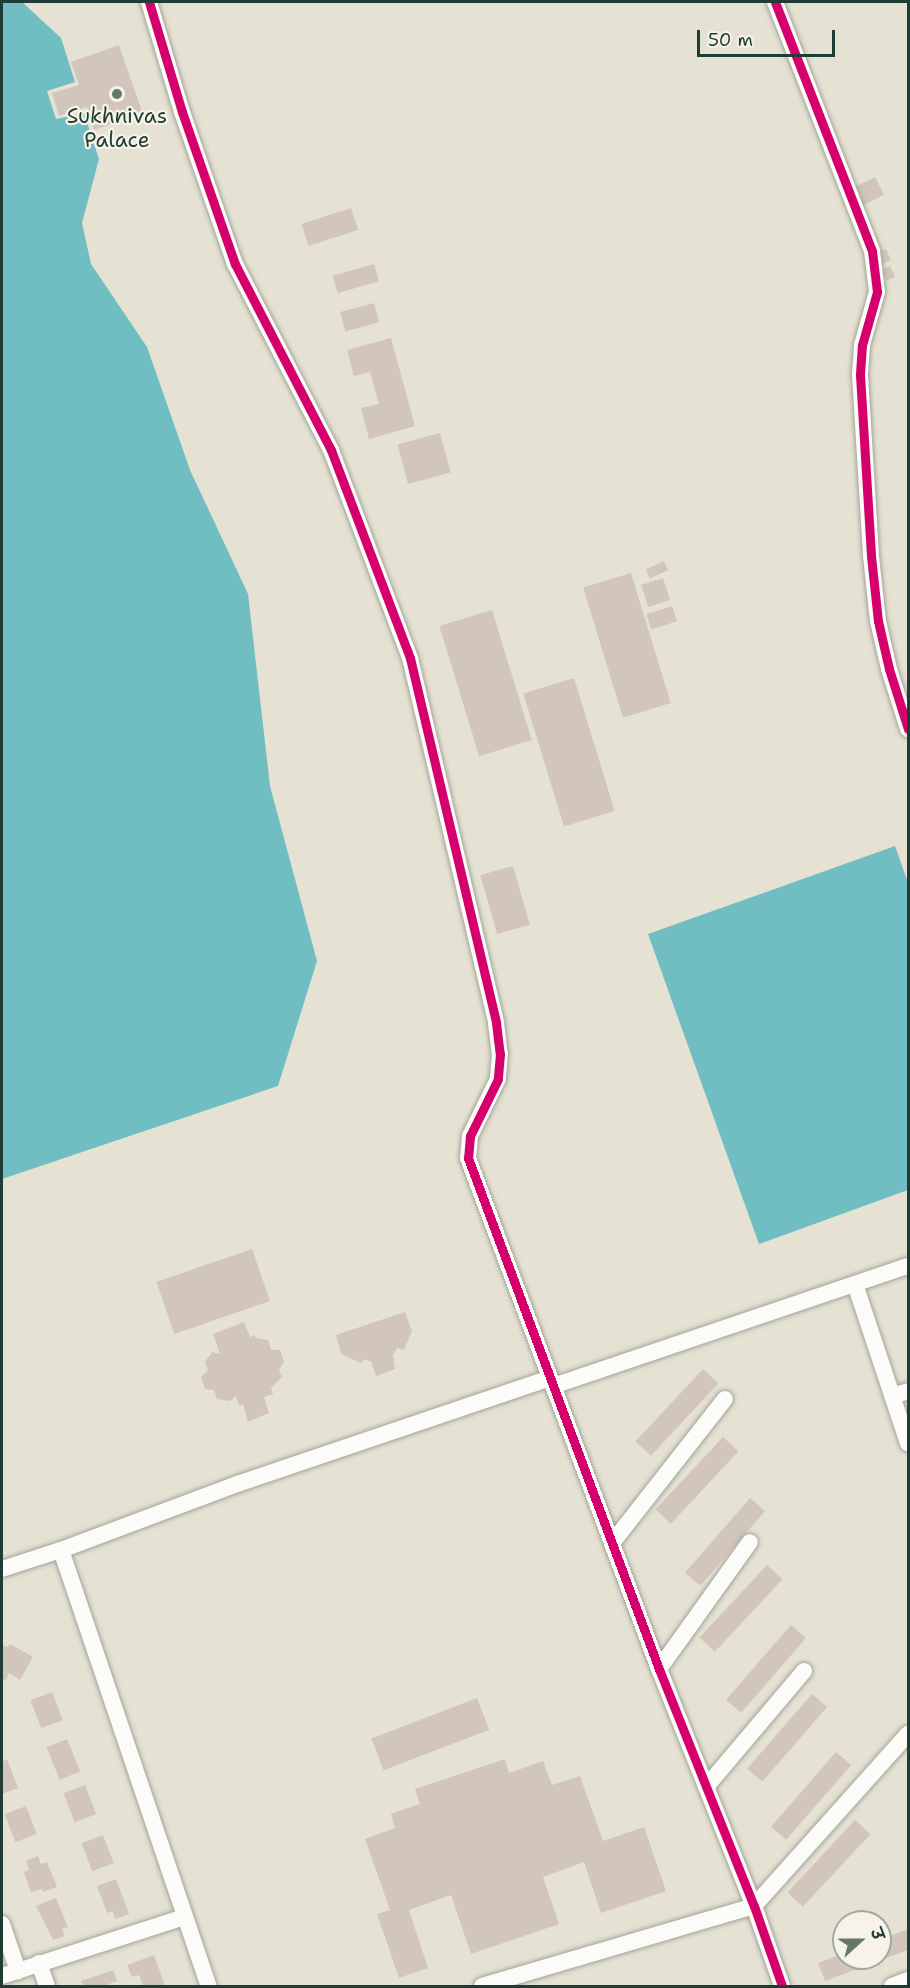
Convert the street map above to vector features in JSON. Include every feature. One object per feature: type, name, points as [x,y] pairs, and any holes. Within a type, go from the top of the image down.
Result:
[{"type":"street","points":[[149,2],[182,112],[235,264],[331,450],[410,658],[495,1023],[500,1054],[498,1079],[470,1136],[468,1158],[659,1668],[754,1906],[782,1986]]},
{"type":"street","points":[[775,2],[872,251],[877,292],[862,345],[860,375],[871,556],[878,621],[889,669],[909,729]]},
{"type":"street","points":[[2,1569],[61,1550],[240,1483],[909,1266]]},
{"type":"street","points":[[855,1284],[909,1443]]},
{"type":"street","points":[[892,1396],[909,1391]]},
{"type":"street","points":[[612,1543],[725,1399]]},
{"type":"street","points":[[659,1668],[750,1542]]},
{"type":"street","points":[[61,1550],[209,1986]]},
{"type":"street","points":[[706,1787],[804,1671]]},
{"type":"street","points":[[482,1986],[754,1906],[909,1734]]},
{"type":"street","points":[[2,1976],[185,1917]]},
{"type":"street","points":[[2,1924],[18,1971]]},
{"type":"street","points":[[39,1963],[47,1986]]},
{"type":"street","points":[[892,1986],[909,1980]]},
{"type":"water","points":[[2,2],[22,2],[61,38],[75,82],[47,91],[56,119],[84,113],[99,159],[82,223],[91,264],[147,347],[190,470],[248,594],[270,786],[317,961],[278,1086],[2,1179]]},
{"type":"water","points":[[895,846],[908,883],[908,1190],[759,1244],[648,934]]},
{"type":"building","points":[[119,45],[143,114],[94,130],[87,107],[59,116],[52,93],[79,85],[71,62]]},
{"type":"building","points":[[875,177],[884,195],[862,206],[853,188]]},
{"type":"building","points":[[351,208],[358,230],[309,246],[302,224]]},
{"type":"building","points":[[886,249],[891,260],[881,264],[876,253]]},
{"type":"building","points":[[374,264],[379,281],[338,293],[333,276]]},
{"type":"building","points":[[890,266],[895,277],[887,281],[882,270]]},
{"type":"building","points":[[374,303],[379,322],[345,331],[340,312]]},
{"type":"building","points":[[391,338],[415,426],[369,439],[361,408],[379,404],[370,372],[354,376],[347,350]]},
{"type":"building","points":[[440,433],[451,473],[408,484],[397,444]]},
{"type":"building","points":[[664,561],[668,570],[650,578],[646,569]]},
{"type":"building","points":[[631,573],[671,703],[623,718],[583,588]]},
{"type":"building","points":[[663,578],[670,600],[648,607],[641,585]]},
{"type":"building","points":[[672,606],[677,621],[651,630],[646,614]]},
{"type":"building","points":[[492,610],[532,740],[479,756],[439,626]]},
{"type":"building","points":[[574,678],[615,811],[564,826],[523,693]]},
{"type":"building","points":[[513,866],[530,925],[497,934],[480,875]]},
{"type":"building","points":[[252,1249],[270,1301],[174,1334],[157,1282]]},
{"type":"building","points":[[405,1312],[412,1331],[404,1350],[397,1348],[393,1355],[395,1369],[376,1376],[371,1362],[364,1359],[361,1363],[341,1354],[336,1335]]},
{"type":"building","points":[[244,1322],[250,1337],[254,1335],[256,1338],[268,1340],[271,1350],[280,1350],[284,1362],[279,1370],[282,1377],[271,1388],[273,1394],[264,1397],[269,1413],[248,1422],[243,1404],[239,1406],[236,1396],[230,1401],[217,1399],[214,1390],[205,1389],[201,1377],[208,1370],[205,1362],[212,1352],[220,1354],[213,1334]]},
{"type":"building","points":[[703,1369],[718,1383],[651,1456],[635,1441]]},
{"type":"building","points":[[723,1437],[738,1451],[671,1524],[655,1509]]},
{"type":"building","points":[[750,1498],[765,1511],[700,1586],[685,1573]]},
{"type":"building","points":[[767,1565],[782,1579],[715,1652],[699,1637]]},
{"type":"building","points":[[791,1625],[806,1638],[741,1713],[726,1700]]},
{"type":"building","points":[[10,1644],[33,1657],[20,1680],[9,1673],[6,1680],[2,1679],[2,1645],[8,1647]]},
{"type":"building","points":[[52,1692],[63,1720],[41,1728],[31,1700]]},
{"type":"building","points":[[812,1694],[827,1707],[762,1782],[747,1769]]},
{"type":"building","points":[[477,1698],[489,1730],[384,1770],[372,1738]]},
{"type":"building","points":[[67,1739],[80,1771],[60,1780],[47,1747]]},
{"type":"building","points":[[836,1752],[851,1765],[786,1840],[771,1827]]},
{"type":"building","points":[[7,1759],[18,1788],[2,1794],[2,1762]]},
{"type":"building","points":[[505,1759],[509,1773],[543,1761],[552,1785],[580,1776],[603,1841],[644,1827],[666,1891],[601,1913],[584,1862],[543,1877],[559,1924],[471,1954],[451,1895],[409,1910],[428,1968],[399,1978],[377,1914],[390,1910],[365,1839],[395,1828],[391,1814],[420,1804],[415,1789]]},
{"type":"building","points":[[85,1785],[96,1814],[75,1822],[64,1793]]},
{"type":"building","points":[[26,1806],[37,1834],[15,1842],[5,1814]]},
{"type":"building","points":[[855,1820],[870,1834],[803,1907],[787,1892]]},
{"type":"building","points":[[103,1835],[114,1863],[92,1871],[82,1843]]},
{"type":"building","points":[[38,1856],[41,1864],[47,1862],[57,1887],[43,1892],[42,1889],[31,1892],[24,1872],[29,1870],[26,1861]]},
{"type":"building","points":[[116,1879],[129,1914],[115,1919],[113,1911],[107,1913],[97,1886]]},
{"type":"building","points":[[56,1898],[68,1927],[62,1929],[65,1936],[53,1940],[36,1906]]},
{"type":"building","points":[[908,1929],[908,1950],[892,1956],[892,1935]]},
{"type":"building","points":[[154,1955],[165,1986],[143,1986],[139,1975],[132,1977],[127,1965]]},
{"type":"building","points":[[832,1958],[832,1970],[854,1970],[825,1981],[818,1963]]},
{"type":"building","points":[[113,1970],[117,1981],[109,1984],[110,1986],[83,1986],[81,1981]]},
{"type":"cycle path","points":[[149,2],[182,112],[235,264],[331,450],[410,658],[496,1023],[500,1054],[498,1079],[470,1136],[468,1158],[659,1669],[754,1906],[782,1986]]},
{"type":"cycle path","points":[[775,2],[872,251],[877,292],[862,345],[860,375],[871,556],[878,621],[889,669],[908,729]]},
{"type":"place","name":"Sukhnivas Palace","points":[[117,94]]}]
